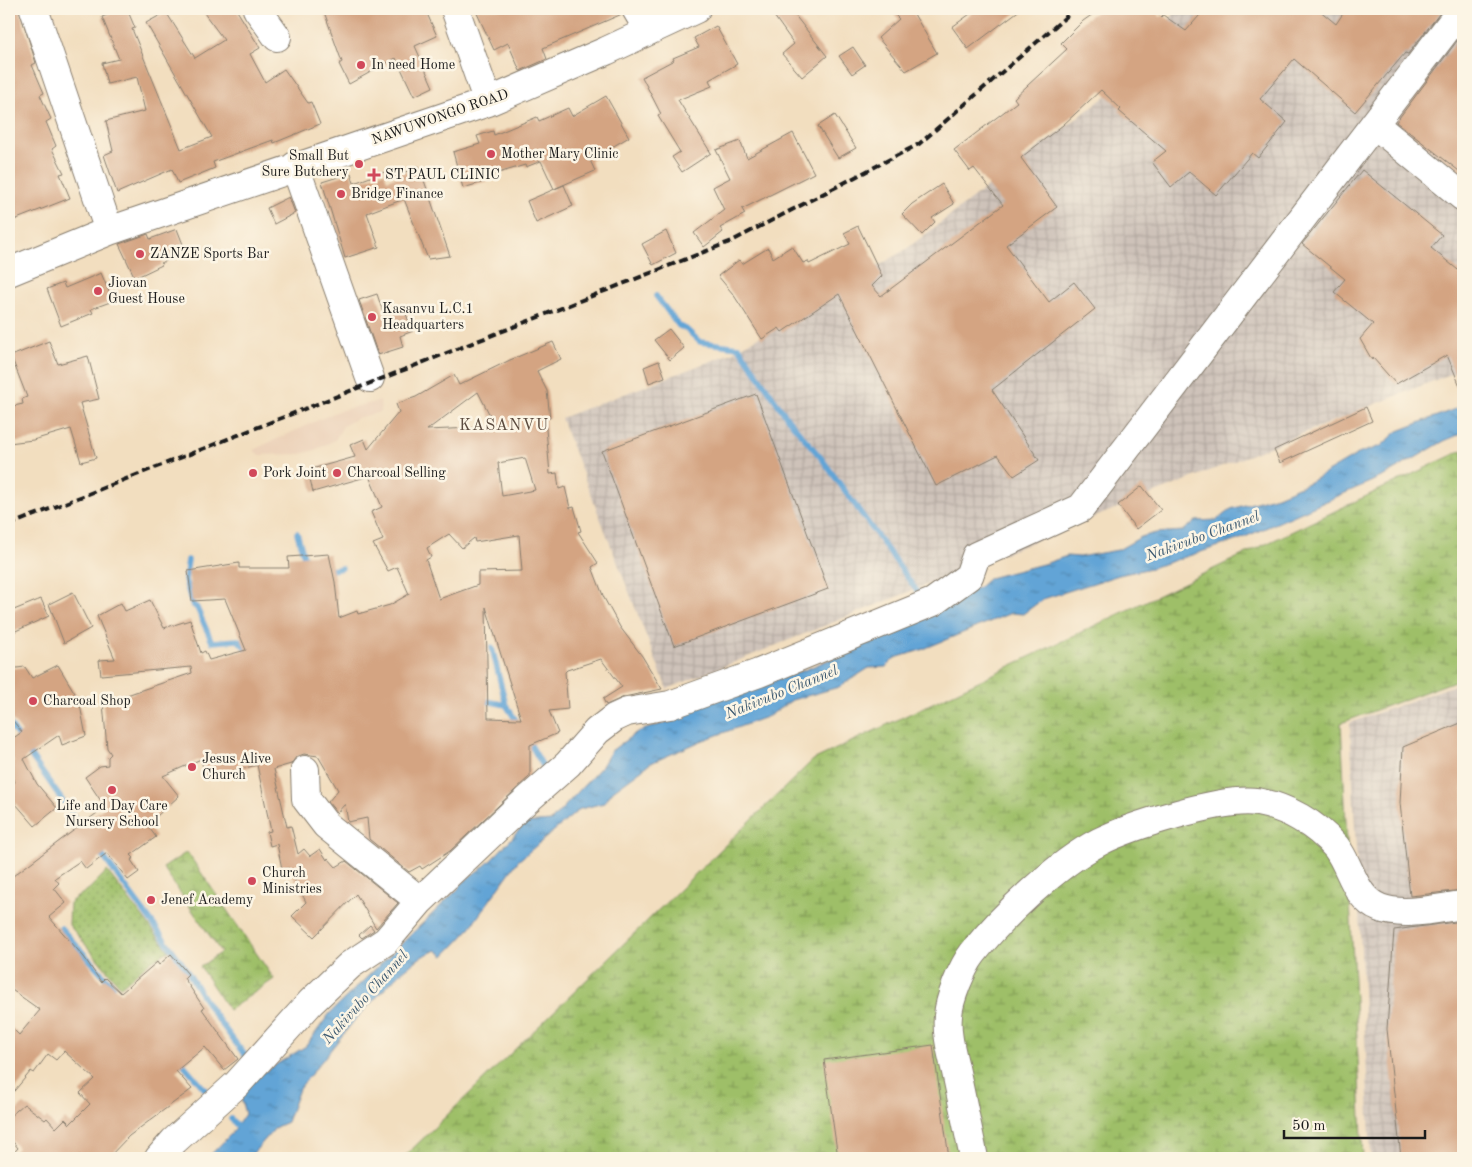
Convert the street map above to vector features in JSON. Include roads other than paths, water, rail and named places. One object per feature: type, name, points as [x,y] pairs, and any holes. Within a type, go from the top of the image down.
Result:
[{"type":"street","points":[[34,9],[109,231]]},
{"type":"street","points":[[256,9],[277,37]]},
{"type":"street","points":[[455,9],[488,102]]},
{"type":"street","name":"NAWUWONGO ROAD","points":[[9,272],[109,231],[295,166],[488,102],[642,20],[696,9]]},
{"type":"street","points":[[159,1158],[174,1141],[237,1084],[311,1002],[350,966],[386,942],[420,901],[518,808],[568,764],[597,731],[614,718],[627,712],[670,704],[759,673],[934,602],[969,576],[976,556],[1081,508],[1462,9]]},
{"type":"street","points":[[1374,124],[1463,197]]},
{"type":"street","points":[[295,166],[370,378]]},
{"type":"street","points":[[305,770],[306,799],[326,825],[420,901]]},
{"type":"street","points":[[974,1158],[949,1039],[948,1016],[954,992],[972,955],[1001,921],[1053,873],[1098,842],[1142,824],[1211,806],[1256,802],[1285,810],[1306,820],[1336,848],[1362,895],[1379,907],[1402,912],[1463,905]]},
{"type":"water","name":"Nakivubo Channel","points":[[1463,406],[1463,433],[1444,441],[1386,475],[1238,540],[1151,568],[1119,575],[1043,599],[1023,614],[1011,613],[921,650],[895,658],[886,667],[869,668],[839,687],[792,700],[769,716],[701,741],[651,763],[613,791],[604,803],[580,809],[518,861],[467,932],[444,956],[436,950],[421,957],[398,975],[354,1021],[299,1089],[287,1122],[276,1127],[249,1158],[207,1158],[232,1133],[245,1114],[241,1099],[253,1079],[306,1046],[330,1013],[460,885],[490,861],[525,823],[551,821],[602,766],[611,751],[637,732],[670,721],[690,709],[807,669],[851,650],[960,589],[978,588],[989,578],[1067,556],[1079,557],[1118,550],[1141,537],[1156,533],[1183,531],[1196,521],[1217,520],[1231,509],[1277,496],[1310,482],[1358,454],[1381,446],[1398,431]]},
{"type":"waterway","points":[[656,296],[679,326],[686,329],[700,342],[739,347],[788,419],[822,459],[922,598]]},
{"type":"waterway","points":[[297,533],[306,563]]},
{"type":"waterway","points":[[188,560],[185,580],[192,604],[197,608],[212,642],[238,640],[249,651]]},
{"type":"waterway","points":[[326,571],[342,568]]},
{"type":"waterway","points":[[492,648],[506,705]]},
{"type":"waterway","points":[[482,700],[506,705],[519,725]]},
{"type":"waterway","points":[[9,723],[21,741]]},
{"type":"waterway","points":[[528,740],[547,773]]},
{"type":"waterway","points":[[26,749],[84,831]]},
{"type":"waterway","points":[[99,851],[182,963],[211,1010],[247,1058]]},
{"type":"waterway","points":[[61,928],[113,986]]},
{"type":"waterway","points":[[179,1059],[208,1093]]},
{"type":"waterway","points":[[231,1119],[242,1131]]},
{"type":"railway","points":[[9,525],[732,241],[919,144],[1075,9]]},
{"type":"place","name":"In need Home","points":[[361,65]]},
{"type":"place","name":"Mother Mary Clinic","points":[[491,154]]},
{"type":"place","name":"Small But Sure Butchery","points":[[359,164]]},
{"type":"place","name":"ST PAUL CLINIC","points":[[374,175]]},
{"type":"place","name":"Bridge Finance","points":[[341,194]]},
{"type":"place","name":"ZANZE Sports Bar","points":[[140,254]]},
{"type":"place","name":"Jiovan Guest House","points":[[98,291]]},
{"type":"place","name":"Kasanvu L.C.1 Headquarters","points":[[372,317]]},
{"type":"place","name":"Pork Joint","points":[[253,473]]},
{"type":"place","name":"Charcoal Selling","points":[[337,473]]},
{"type":"place","name":"Charcoal Shop","points":[[33,701]]},
{"type":"place","name":"Jesus Alive Church","points":[[192,767]]},
{"type":"place","name":"Life and Day Care Nursery School","points":[[112,790]]},
{"type":"place","name":"Church Ministries","points":[[252,881]]},
{"type":"place","name":"Jenef Academy","points":[[151,900]]},
{"type":"district","name":"KASANVU","points":[[504,426]]}]
